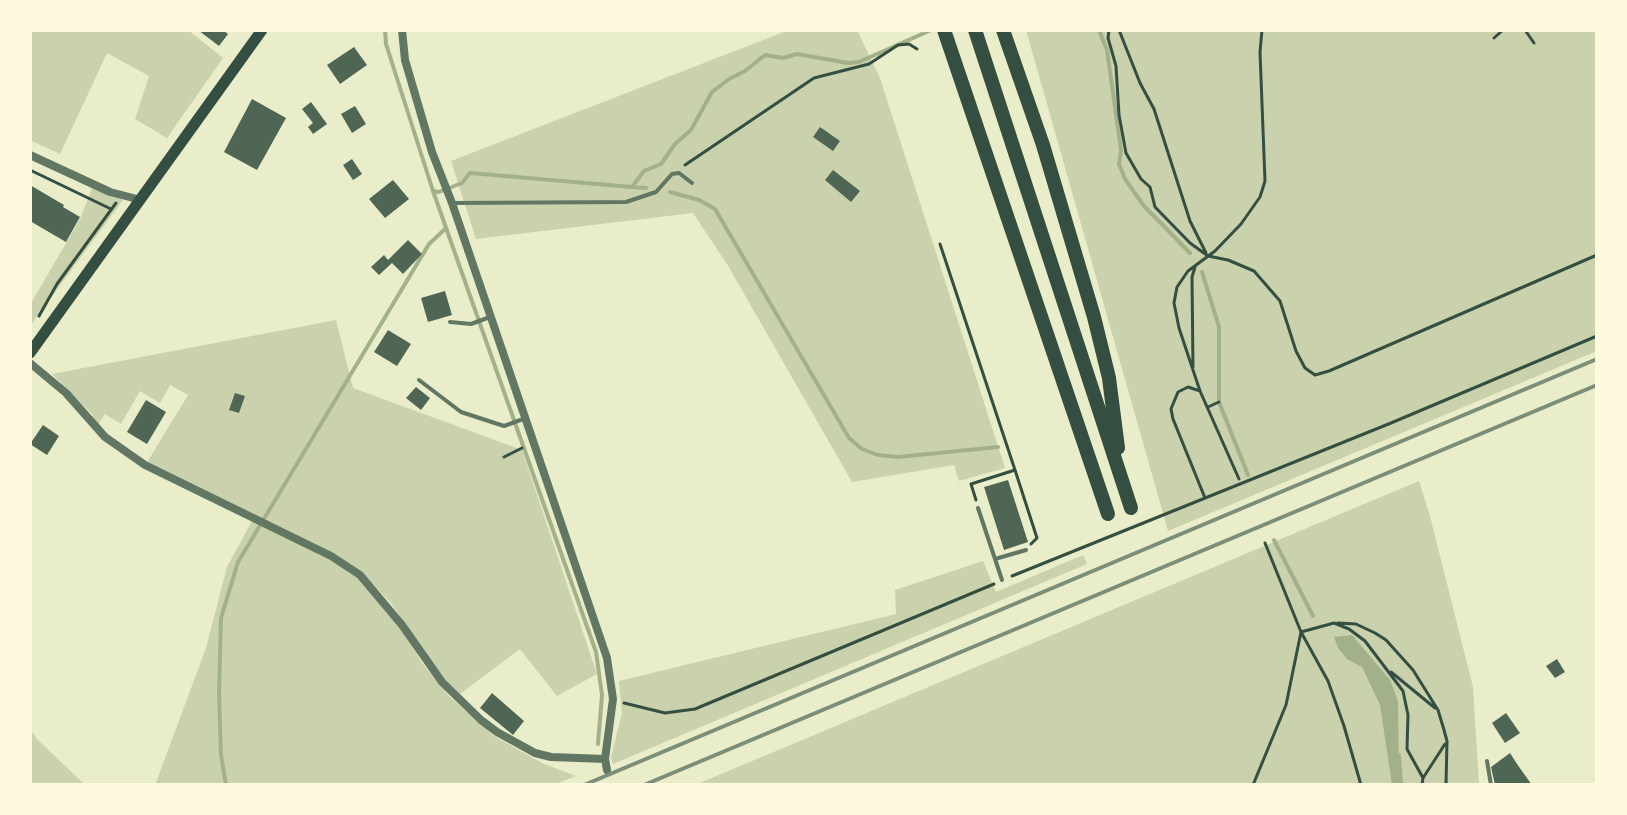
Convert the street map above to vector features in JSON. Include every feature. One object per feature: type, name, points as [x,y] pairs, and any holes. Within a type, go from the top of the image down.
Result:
[{"type":"highway","points":[[944,30],[1108,514]]},
{"type":"highway","points":[[975,30],[1131,508]]},
{"type":"highway","points":[[1004,32],[1043,145],[1094,317],[1109,378],[1123,488]]},
{"type":"main road","points":[[30,353],[262,30]]},
{"type":"street","points":[[402,30],[411,83],[487,318],[607,658],[613,699],[605,759],[607,770]]},
{"type":"street","points":[[30,155],[110,192],[141,200]]},
{"type":"street","points":[[30,363],[66,393],[105,437],[145,465],[331,556],[360,575],[402,625],[442,682],[497,732],[535,753],[551,757],[605,759]]},
{"type":"lane","points":[[451,199],[626,202],[656,192],[672,174],[679,173],[692,183]]},
{"type":"lane","points":[[450,322],[475,322],[487,318]]},
{"type":"lane","points":[[419,380],[461,412],[507,425],[522,420]]},
{"type":"lane","points":[[978,508],[1002,580]]},
{"type":"lane","points":[[995,559],[1026,550]]},
{"type":"lane","points":[[1487,761],[1491,785]]},
{"type":"path","points":[[1109,30],[1126,153],[1132,166],[1150,187],[1155,207],[1190,243],[1208,256],[1254,271],[1280,301],[1296,351],[1305,368],[1315,375],[1597,255]]},
{"type":"path","points":[[1119,30],[1154,109],[1190,221],[1208,256]]},
{"type":"path","points":[[1239,479],[1200,391],[1174,303],[1177,287],[1241,224],[1260,197],[1265,181],[1260,52],[1262,30]]},
{"type":"path","points":[[1494,38],[1503,30]]},
{"type":"path","points":[[1525,30],[1534,43]]},
{"type":"path","points":[[672,174],[814,78],[869,64],[898,45],[909,44],[917,49]]},
{"type":"path","points":[[30,170],[111,209]]},
{"type":"path","points":[[34,325],[57,284],[123,195]]},
{"type":"path","points":[[940,244],[1037,538],[1026,550]]},
{"type":"path","points":[[1193,370],[1192,277],[1196,265]]},
{"type":"path","points":[[613,699],[665,713],[695,709],[1597,336]]},
{"type":"path","points":[[1200,391],[1188,387],[1178,392],[1171,409],[1205,498]]},
{"type":"path","points":[[1208,407],[1219,402]]},
{"type":"path","points":[[504,457],[527,445]]},
{"type":"path","points":[[978,508],[971,484],[1015,470]]},
{"type":"path","points":[[1265,543],[1301,632],[1328,681],[1361,785]]},
{"type":"path","points":[[1301,632],[1334,623],[1356,624],[1386,640],[1413,670],[1438,710],[1447,741],[1446,785]]},
{"type":"path","points":[[1334,623],[1365,641],[1403,691],[1407,703],[1407,749],[1423,778]]},
{"type":"path","points":[[1253,785],[1286,705],[1301,632]]},
{"type":"path","points":[[1389,670],[1438,710]]},
{"type":"path","points":[[1422,785],[1423,778],[1447,741]]},
{"type":"shaded area","points":[[30,30],[188,30],[223,58],[167,138],[135,119],[149,76],[107,53],[60,154],[30,140]]},
{"type":"shaded area","points":[[789,30],[857,30],[880,78],[1005,468],[959,481],[954,465],[852,482],[727,264],[693,213],[476,239],[451,161]]},
{"type":"shaded area","points":[[1026,30],[1597,30],[1597,351],[1168,531]]},
{"type":"shaded area","points":[[93,186],[123,200],[30,326],[30,305],[80,219]]},
{"type":"shaded area","points":[[336,320],[353,388],[522,450],[597,674],[557,696],[520,649],[460,694],[442,677],[391,603],[363,574],[316,545],[146,464],[188,395],[170,385],[160,403],[140,391],[121,424],[105,414],[97,426],[90,419],[93,415],[52,374]]},
{"type":"shaded area","points":[[1419,481],[1473,687],[1479,785],[695,785]]},
{"type":"shaded area","points":[[253,519],[343,567],[364,583],[397,622],[422,663],[450,697],[494,736],[542,763],[576,776],[553,785],[155,785],[206,648],[227,567]]},
{"type":"shaded area","points":[[1083,555],[1087,564],[613,764],[611,757],[622,713],[619,681],[896,614],[895,590],[983,561],[996,592]]},
{"type":"shaded area","points":[[1352,635],[1390,680],[1398,701],[1399,785],[1392,785],[1380,705],[1362,667],[1347,659],[1334,637]]},
{"type":"shaded area","points":[[30,729],[37,739],[85,785],[30,785]]},
{"type":"building","points":[[198,30],[223,30],[228,34],[219,46]]},
{"type":"building","points":[[354,47],[367,65],[340,84],[327,65]]},
{"type":"building","points":[[252,99],[286,118],[257,170],[224,152]]},
{"type":"building","points":[[311,102],[327,124],[313,134],[308,127],[313,123],[302,109]]},
{"type":"building","points":[[355,106],[366,124],[352,133],[341,114]]},
{"type":"building","points":[[820,127],[840,141],[833,151],[813,137]]},
{"type":"building","points":[[352,159],[362,174],[353,180],[343,165]]},
{"type":"building","points":[[833,170],[860,191],[851,202],[825,180]]},
{"type":"building","points":[[393,180],[409,199],[385,218],[369,199]]},
{"type":"building","points":[[30,185],[80,217],[66,242],[30,221]]},
{"type":"building","points":[[408,240],[422,254],[403,274],[392,263],[379,275],[371,267],[384,255],[388,260]]},
{"type":"building","points":[[445,291],[452,315],[428,322],[421,298]]},
{"type":"building","points":[[388,330],[411,344],[397,366],[374,352]]},
{"type":"building","points":[[416,387],[430,398],[421,410],[406,398]]},
{"type":"building","points":[[235,393],[245,396],[239,413],[229,410]]},
{"type":"building","points":[[146,400],[166,412],[147,444],[127,432]]},
{"type":"building","points":[[43,425],[59,436],[47,455],[30,444]]},
{"type":"building","points":[[1008,480],[1028,542],[1004,550],[984,487]]},
{"type":"building","points":[[1557,659],[1565,672],[1555,678],[1546,666]]},
{"type":"building","points":[[492,693],[524,721],[513,735],[480,708]]},
{"type":"building","points":[[1506,713],[1520,733],[1505,743],[1492,723]]},
{"type":"building","points":[[1510,753],[1532,785],[1495,785],[1491,767]]},
{"type":"waterway","points":[[385,30],[386,44],[433,191],[439,192],[462,183],[470,173],[632,187],[644,171],[661,164],[675,144],[691,130],[712,92],[765,55],[783,58],[797,54],[859,62],[931,30]]},
{"type":"waterway","points":[[1099,30],[1107,50],[1121,150],[1119,164],[1125,179],[1144,206],[1190,253]]},
{"type":"waterway","points":[[632,187],[646,188]]},
{"type":"waterway","points":[[433,191],[596,652],[602,695],[598,744]]},
{"type":"waterway","points":[[670,192],[699,200],[715,209],[849,438],[862,449],[898,457],[998,447]]},
{"type":"waterway","points":[[226,785],[221,755],[219,693],[221,618],[238,562],[429,244],[445,229]]},
{"type":"waterway","points":[[1202,272],[1219,327],[1219,402],[1248,475]]},
{"type":"waterway","points":[[1274,540],[1313,616]]},
{"type":"waterway","points":[[1399,755],[1401,785]]},
{"type":"railway","points":[[584,785],[1597,359]]},
{"type":"railway","points":[[644,785],[1597,385]]}]
